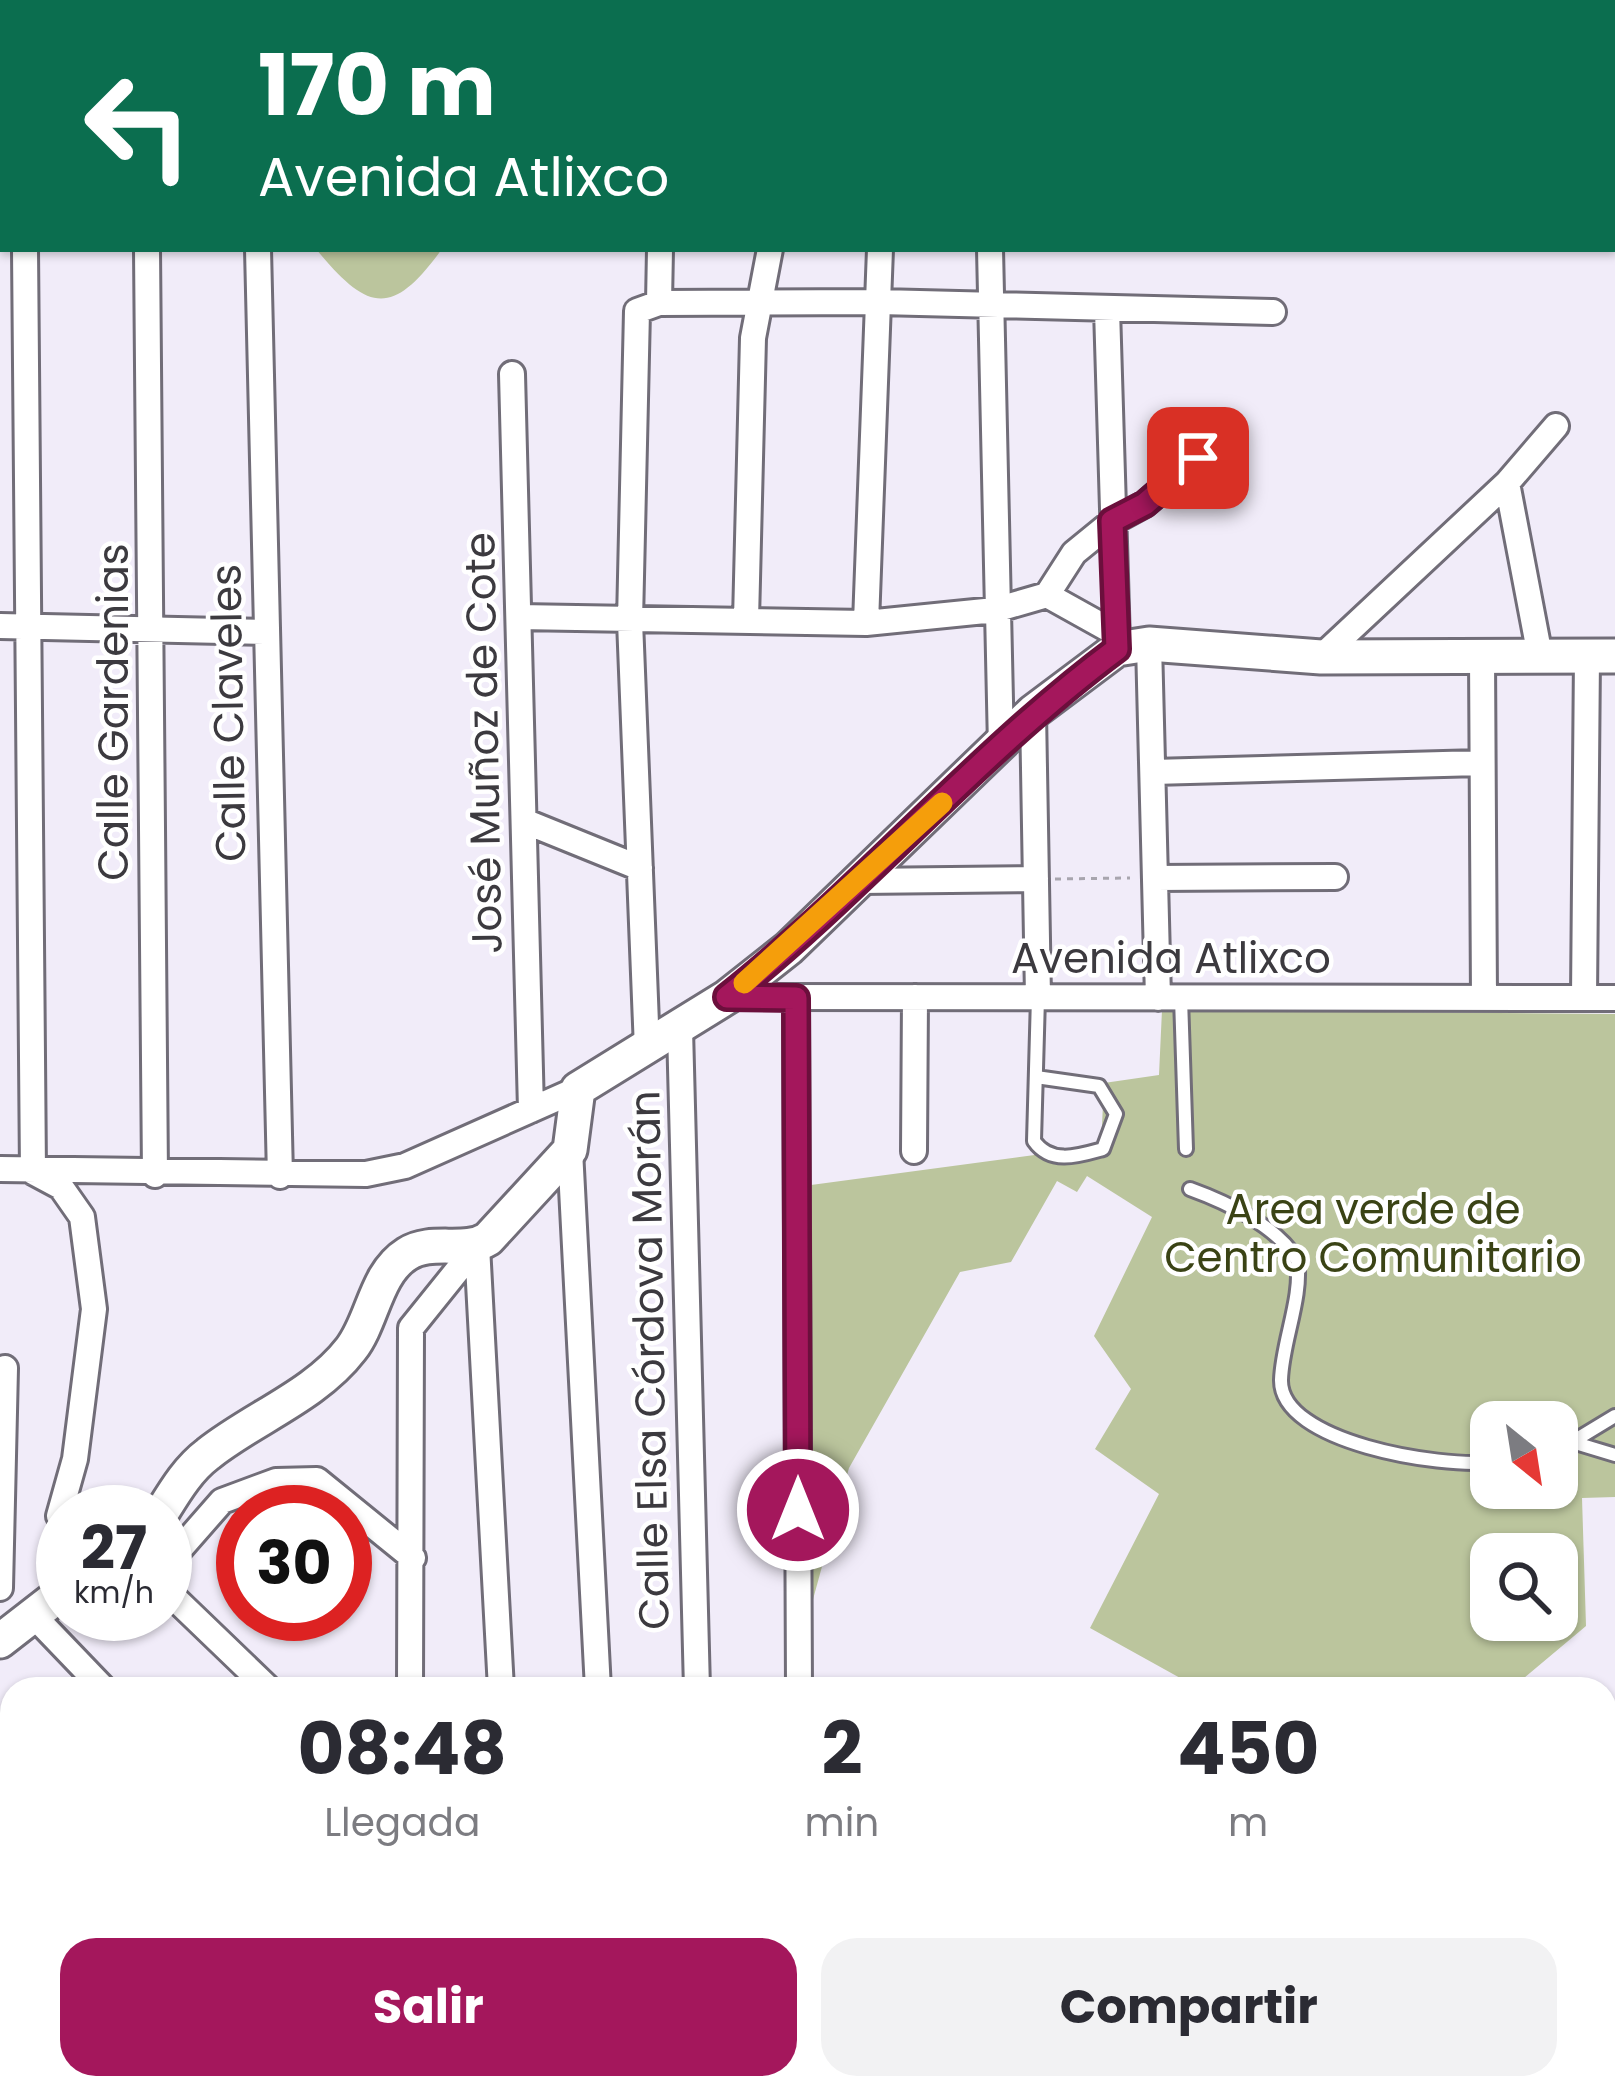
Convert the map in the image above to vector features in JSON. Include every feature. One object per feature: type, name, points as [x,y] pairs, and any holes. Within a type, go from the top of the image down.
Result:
[{"type":"street","points":[[25,252],[33,1172]]},
{"type":"street","name":"Calle Gardenias","points":[[147,252],[155,1175]]},
{"type":"street","name":"Calle Claveles","points":[[258,252],[280,1176]]},
{"type":"street","points":[[647,1049],[630,621],[648,307],[659,252]]},
{"type":"street","points":[[746,620],[753,338],[770,252]]},
{"type":"street","points":[[866,623],[880,252]]},
{"type":"street","points":[[990,252],[1001,746]]},
{"type":"street","points":[[648,307],[880,302],[1274,311]]},
{"type":"street","points":[[1107,309],[1112,521],[1128,642],[1153,772],[1155,878],[1170,998]]},
{"type":"street","name":"José Muñoz de Cote","points":[[512,374],[531,1110]]},
{"type":"street","points":[[1321,657],[1507,482],[1556,426]]},
{"type":"street","points":[[519,617],[866,623],[995,610],[1047,595],[1074,553],[1112,521],[1145,504],[1224,436]]},
{"type":"street","points":[[1507,482],[1540,656]]},
{"type":"street","points":[[1047,595],[1128,642],[1321,657],[1601,656],[1584,998]]},
{"type":"street","points":[[0,626],[264,632]]},
{"type":"street","points":[[0,1169],[155,1175],[366,1174],[405,1166],[578,1089],[727,997],[860,881],[1033,712],[1128,642]]},
{"type":"street","points":[[1482,657],[1484,998]]},
{"type":"street","points":[[1033,712],[1038,998]]},
{"type":"street","points":[[1153,772],[1480,763]]},
{"type":"street","points":[[524,820],[640,868]]},
{"type":"street","points":[[1155,878],[1335,878]]},
{"type":"street","points":[[860,881],[1036,879]]},
{"type":"street","name":"Avenida Atlixco","points":[[727,997],[1615,998]]},
{"type":"street","points":[[914,1151],[915,997]]},
{"type":"street","points":[[796,998],[799,1677]]},
{"type":"street","name":"Calle Elsa Córdova Morán","points":[[680,1029],[697,1677]]},
{"type":"street","points":[[578,1089],[570,1150],[597,1677]]},
{"type":"street","points":[[410,1677],[411,1328],[477,1246],[570,1150]]},
{"type":"street","points":[[33,1172],[61,1187],[82,1217],[94,1309],[68,1485]]},
{"type":"street","points":[[180,1485],[210,1452],[284,1405],[350,1352],[393,1266],[409,1252],[432,1246],[477,1246]]},
{"type":"street","points":[[477,1246],[500,1677]]},
{"type":"street","points":[[0,1588],[5,1367]]},
{"type":"street","points":[[192,1535],[222,1501],[298,1477],[316,1480],[413,1558]]},
{"type":"street","points":[[0,1641],[36,1614]]},
{"type":"street","points":[[192,1615],[257,1677]]},
{"type":"street","points":[[77,1641],[97,1677]]},
{"type":"lane","points":[[1036,1077],[1099,1087],[1116,1114],[1102,1149],[1066,1159],[1040,1149],[1034,1141],[1038,998]]},
{"type":"lane","points":[[1170,998],[1186,1149]]},
{"type":"lane","points":[[1190,1189],[1222,1200],[1289,1246],[1297,1260],[1280,1386],[1295,1416],[1314,1430],[1424,1459],[1470,1461]]},
{"type":"lane","points":[[1578,1438],[1615,1416]]},
{"type":"lane","points":[[1578,1444],[1615,1455]]},
{"type":"path","points":[[1036,879],[1155,878]]},
{"type":"green space","points":[[319,252],[440,252],[409,287],[394,296],[366,295]]},
{"type":"green space","name":"Area verde de Centro Comunitario","points":[[1162,1010],[1615,1014],[1615,1497],[1582,1498],[1586,1626],[1578,1633],[1578,1533],[1470,1533],[1470,1641],[1568,1641],[1525,1677],[1178,1677],[1090,1628],[1159,1494],[1095,1449],[1131,1389],[1094,1336],[1152,1217],[1087,1176],[1077,1192],[1057,1181],[1011,1262],[960,1272],[849,1468],[809,1614],[811,1185],[1101,1146],[1104,1083],[1159,1075]]},
{"type":"slow traffic","points":[[744,983],[789,948],[942,803]]},
{"type":"route","points":[[798,1510],[796,998],[727,997],[813,926],[1033,712],[1117,649],[1112,521],[1145,504],[1198,458]]}]
